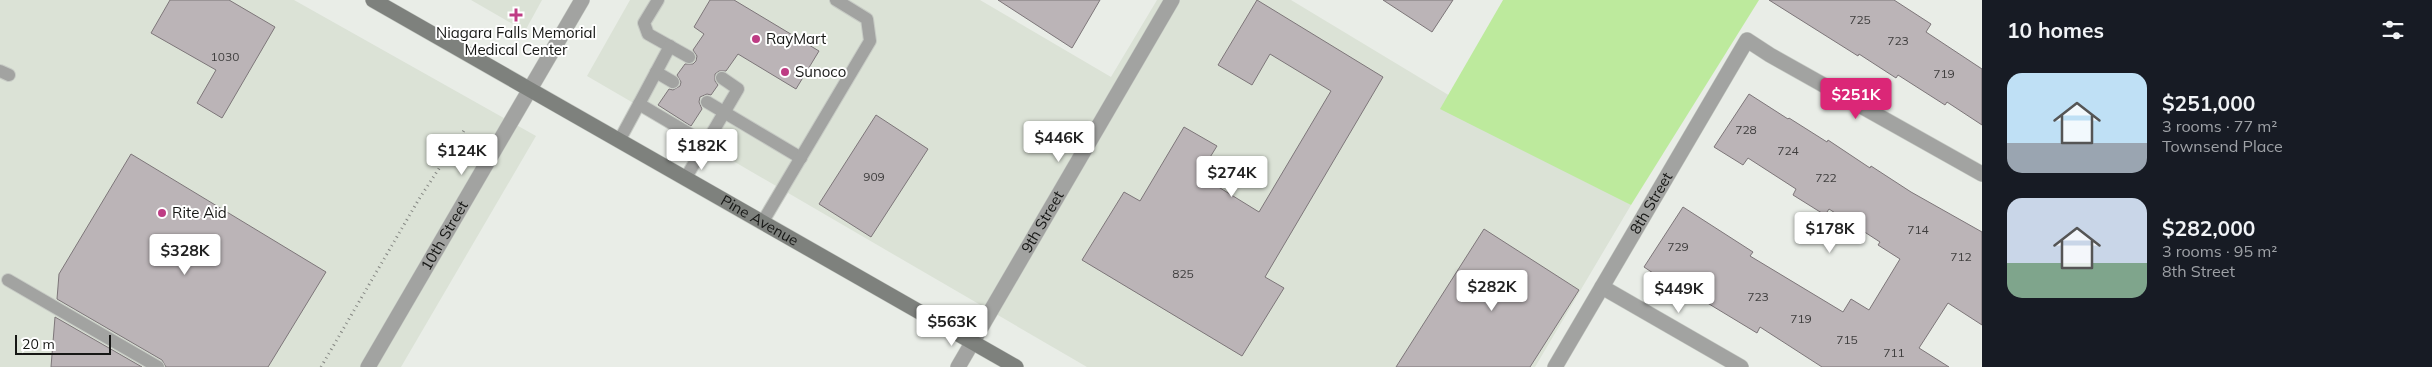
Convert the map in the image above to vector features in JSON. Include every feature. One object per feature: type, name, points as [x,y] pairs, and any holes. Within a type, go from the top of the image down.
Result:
[{"type":"main road","name":"Pine Avenue","points":[[373,0],[1016,367]]},
{"type":"street","name":"10th Street","points":[[372,365],[582,0]]},
{"type":"street","name":"9th Street","points":[[958,367],[1172,0]]},
{"type":"street","name":"8th Street","points":[[1555,367],[1747,40],[1770,55],[1982,174]]},
{"type":"street","points":[[1602,287],[1741,367]]},
{"type":"lane","points":[[658,0],[644,23],[648,34],[689,57]]},
{"type":"lane","points":[[762,222],[870,41],[868,19],[836,0]]},
{"type":"lane","points":[[619,141],[670,46]]},
{"type":"lane","points":[[656,72],[673,82]]},
{"type":"lane","points":[[686,179],[705,143],[738,89],[722,78]]},
{"type":"lane","points":[[707,102],[800,158]]},
{"type":"lane","points":[[639,104],[705,143]]},
{"type":"lane","points":[[8,280],[158,367]]},
{"type":"path","points":[[321,367],[418,199],[465,129]]},
{"type":"shaded area","points":[[0,0],[294,0],[536,136],[401,367],[0,367]]},
{"type":"shaded area","name":"Niagara Falls Memorial Medical Center","points":[[471,0],[542,0],[525,31]]},
{"type":"shaded area","points":[[630,0],[980,0],[1111,77],[1157,0],[1291,0],[1631,205],[1535,367],[1087,367],[587,76]]},
{"type":"green space","points":[[1503,0],[1759,0],[1631,205],[1440,109]]},
{"type":"building","points":[[170,0],[229,0],[275,27],[222,118],[197,103],[216,70],[151,33]]},
{"type":"building","name":"RayMart","points":[[710,0],[734,0],[819,51],[796,89],[738,54],[726,71],[719,71],[715,74],[715,81],[718,85],[711,95],[707,94],[700,97],[699,102],[702,109],[691,126],[658,105],[669,89],[673,90],[680,86],[681,82],[677,75],[685,64],[693,64],[696,61],[697,56],[693,50],[704,34],[694,27]]},
{"type":"building","points":[[998,0],[1100,0],[1072,48]]},
{"type":"building","points":[[1257,0],[1383,77],[1265,277],[1284,288],[1242,356],[1082,260],[1124,192],[1140,201],[1184,127],[1217,146],[1199,175],[1259,212],[1331,91],[1270,54],[1252,85],[1218,65]]},
{"type":"building","points":[[1383,0],[1453,0],[1432,32]]},
{"type":"building","points":[[1769,0],[1894,0],[1931,24],[1926,32],[1982,69],[1982,125],[1947,102],[1945,105],[1898,75],[1896,78],[1859,54],[1858,56]]},
{"type":"building","points":[[1749,94],[1827,142],[1828,140],[1870,168],[1871,166],[1911,192],[1982,232],[1982,325],[1948,303],[1919,348],[1949,367],[1822,367],[1760,327],[1757,333],[1676,284],[1674,287],[1644,267],[1683,207],[1753,252],[1750,256],[1843,312],[1851,299],[1869,310],[1900,259],[1878,245],[1880,242],[1829,209],[1825,215],[1793,195],[1796,189],[1748,158],[1743,165],[1714,147]]},
{"type":"building","points":[[876,115],[928,149],[871,237],[819,204]]},
{"type":"building","name":"Rite Aid","points":[[131,154],[326,272],[268,367],[166,367],[162,360],[57,299],[59,274]]},
{"type":"building","points":[[1484,229],[1579,290],[1530,367],[1396,367]]},
{"type":"building","points":[[55,317],[142,367],[51,367]]},
{"type":"place","name":"Niagara Falls Memorial Medical Center","points":[[516,15]]},
{"type":"place","name":"RayMart","points":[[756,39]]},
{"type":"place","name":"Sunoco","points":[[785,72]]},
{"type":"place","name":"Rite Aid","points":[[162,213]]}]
